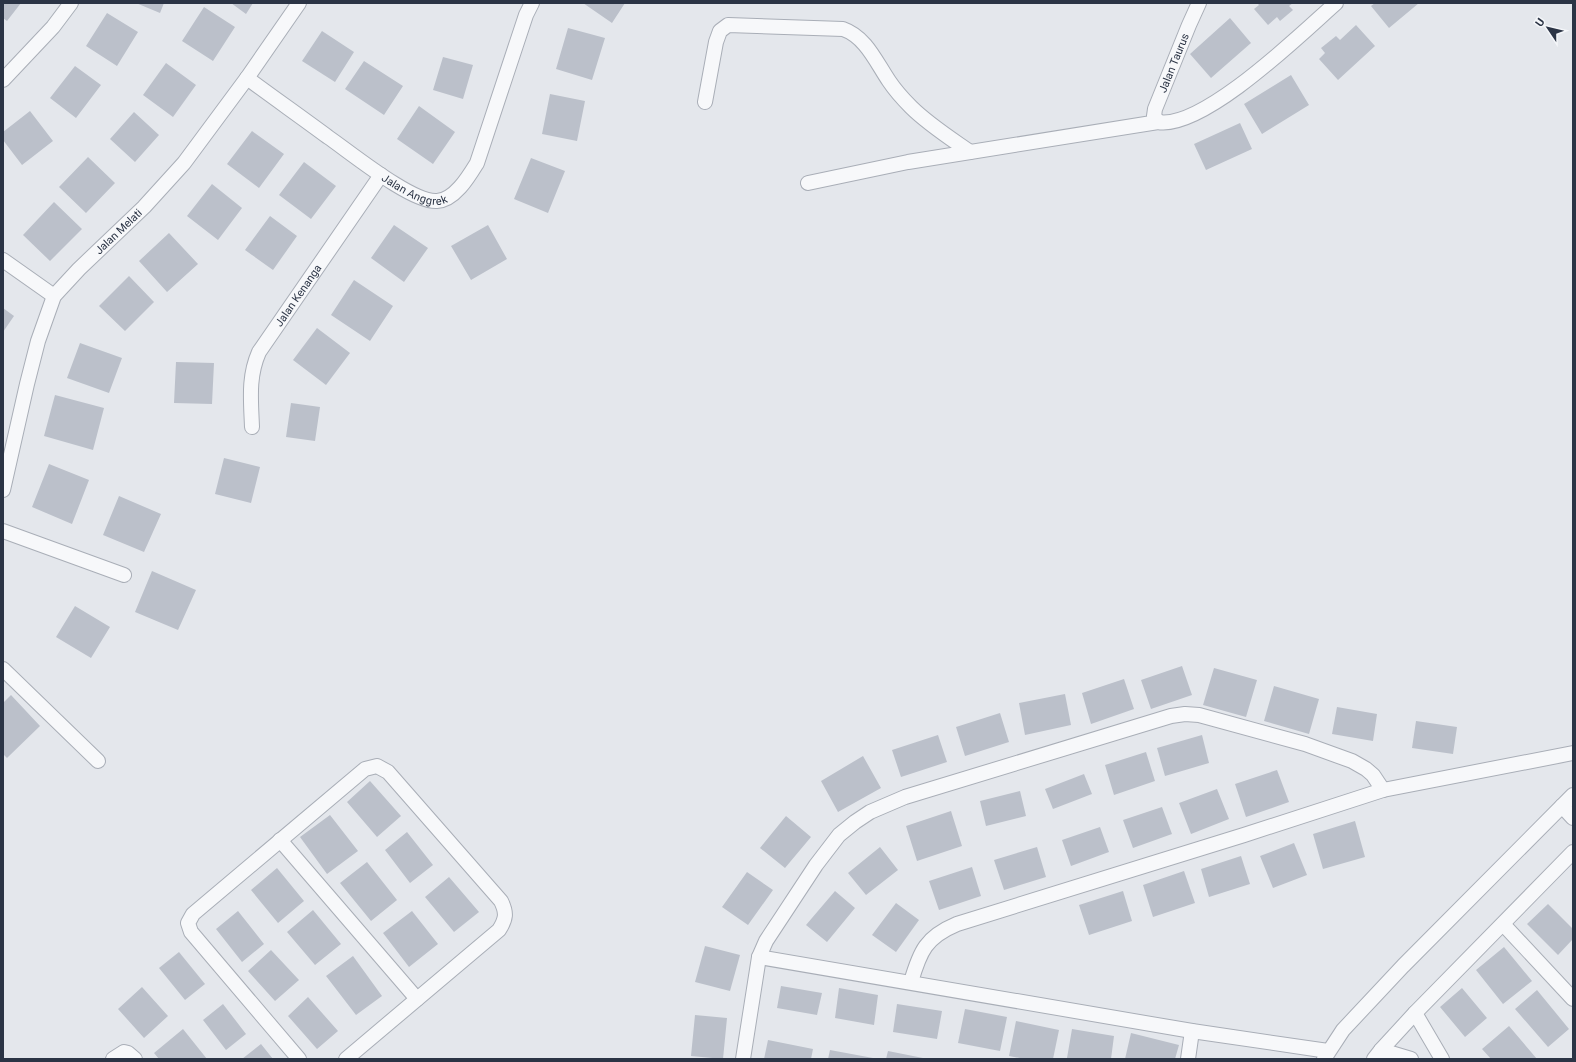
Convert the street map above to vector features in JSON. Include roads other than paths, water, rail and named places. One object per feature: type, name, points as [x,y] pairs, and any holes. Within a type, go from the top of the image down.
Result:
[{"type":"street","points":[[3,80],[53,27],[71,3]]},
{"type":"street","name":"Jalan Melati","points":[[3,490],[28,376],[38,341],[54,296],[79,269],[144,208],[184,163],[247,78],[298,3]]},
{"type":"street","name":"Jalan Anggrek","points":[[247,78],[381,175],[418,197],[438,202],[447,198],[464,184],[477,163],[526,15],[532,3]]},
{"type":"street","name":"Jalan Taurus","points":[[1158,122],[1154,116],[1155,109],[1189,25],[1200,3]]},
{"type":"street","points":[[808,183],[908,162],[1158,122],[1165,124],[1176,122],[1220,99],[1254,76],[1336,3]]},
{"type":"street","points":[[705,102],[716,42],[720,31],[728,25],[843,29],[852,32],[860,39],[890,82],[911,107],[931,124],[970,152]]},
{"type":"street","name":"Jalan Kenanga","points":[[252,427],[251,380],[253,365],[259,352],[381,175]]},
{"type":"street","points":[[3,260],[54,296]]},
{"type":"street","points":[[3,531],[124,575]]},
{"type":"street","points":[[3,669],[98,761]]},
{"type":"street","points":[[743,1059],[759,957],[766,941],[827,849],[840,835],[854,822],[870,812],[905,797],[1171,716],[1185,714],[1199,715],[1305,744],[1359,764],[1373,775],[1383,790]]},
{"type":"street","points":[[911,982],[918,957],[925,946],[946,929],[957,924],[1237,838],[1383,790],[1573,753]]},
{"type":"street","points":[[299,1059],[191,932],[188,923],[193,914],[365,769],[377,766],[388,772],[500,901],[506,915],[499,930],[346,1059]]},
{"type":"street","points":[[759,957],[911,982],[1326,1055],[1343,1030],[1403,966],[1573,795]]},
{"type":"street","points":[[1562,806],[1573,818]]},
{"type":"street","points":[[280,840],[417,999]]},
{"type":"street","points":[[1378,1054],[1415,1013],[1573,852]]},
{"type":"street","points":[[1503,924],[1573,999]]},
{"type":"street","points":[[1415,1013],[1442,1059]]},
{"type":"street","points":[[1188,1059],[1192,1031]]},
{"type":"street","points":[[113,1059],[124,1052],[128,1053],[135,1059]]},
{"type":"street","points":[[1378,1054],[1411,1059]]}]
